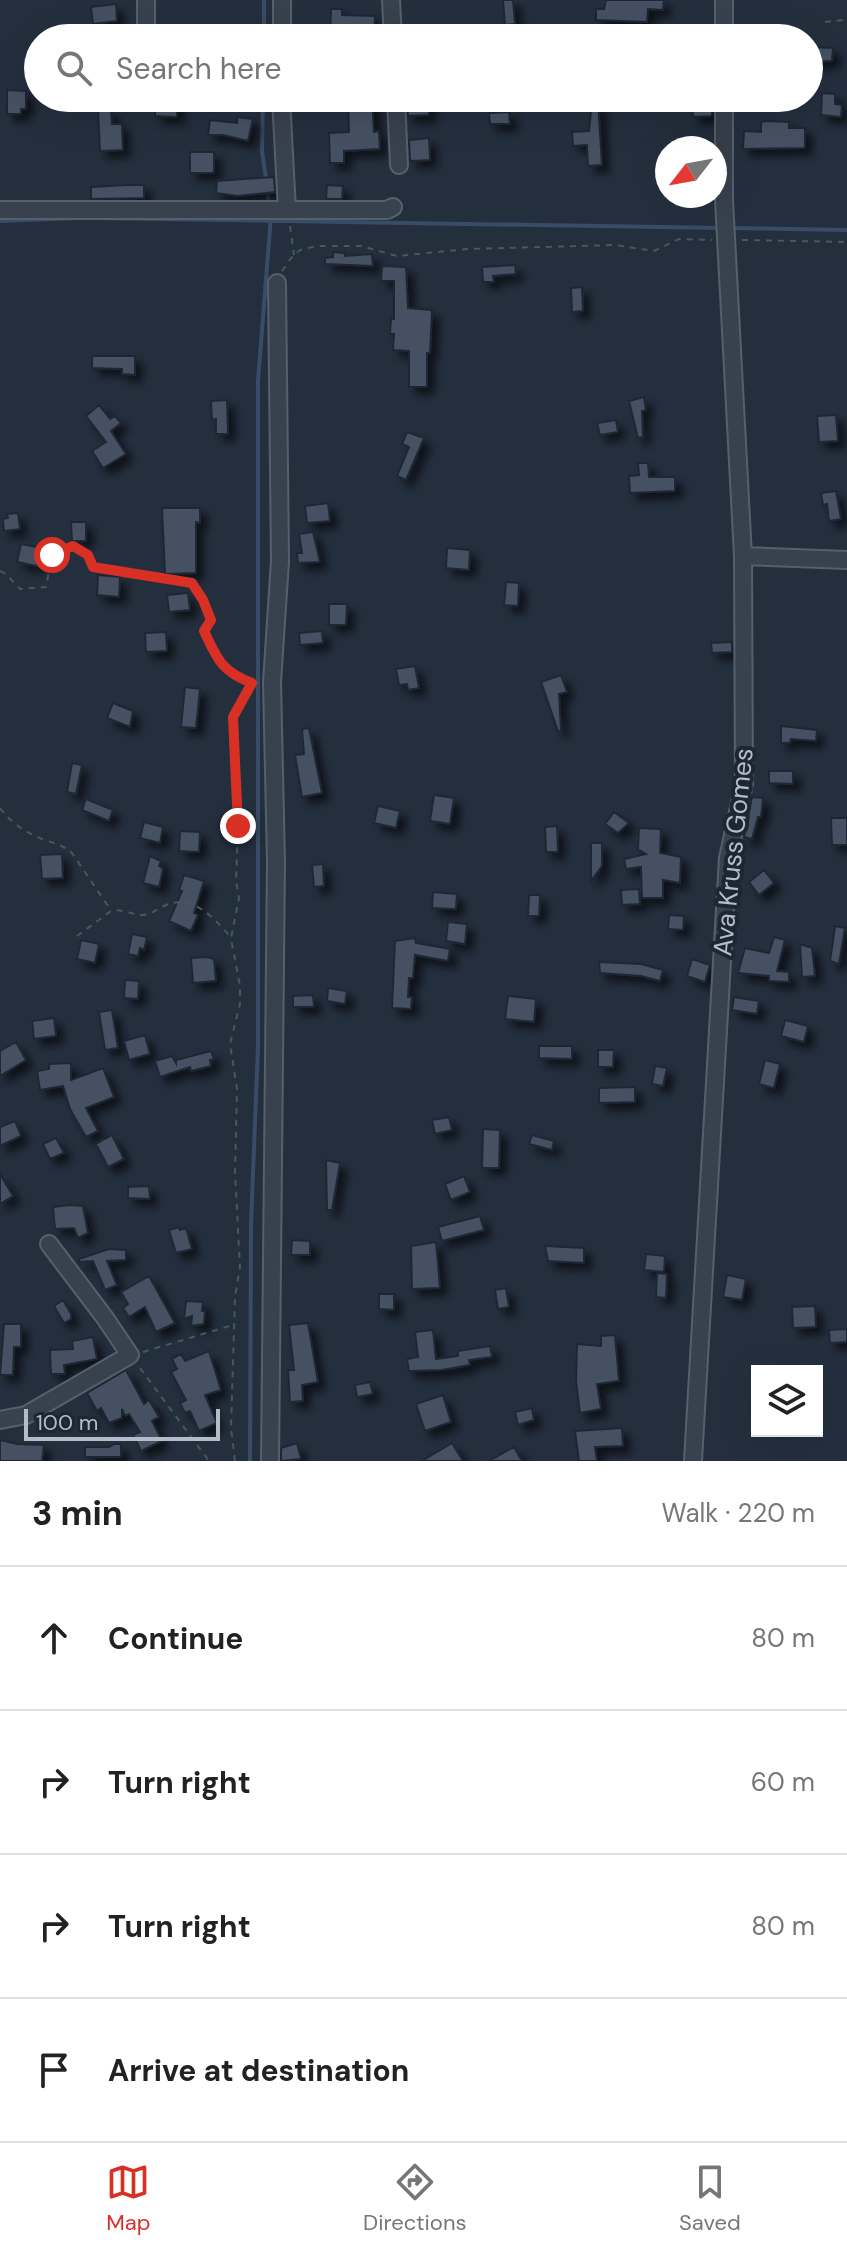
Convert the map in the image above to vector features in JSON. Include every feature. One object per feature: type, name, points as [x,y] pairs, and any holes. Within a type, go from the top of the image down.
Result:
[{"type":"street","points":[[146,0],[146,24]]},
{"type":"street","points":[[282,0],[282,24]]},
{"type":"street","points":[[391,0],[392,24]]},
{"type":"street","points":[[724,0],[724,24]]},
{"type":"street","points":[[282,112],[287,210]]},
{"type":"street","points":[[397,112],[399,165]]},
{"type":"street","name":"Ava Kruss Gomes","points":[[693,1461],[728,858],[744,784],[743,556],[724,200],[724,112]]},
{"type":"street","points":[[0,210],[387,210],[393,207]]},
{"type":"street","points":[[270,1461],[276,878],[272,682],[280,561],[277,283]]},
{"type":"street","points":[[743,556],[847,560]]},
{"type":"street","points":[[0,1420],[26,1415],[130,1355],[49,1244]]},
{"type":"path","points":[[825,22],[843,20],[847,23]]},
{"type":"path","points":[[290,227],[294,255]]},
{"type":"path","points":[[277,283],[294,255],[300,250],[317,246],[361,246],[397,256],[468,249],[615,245],[654,251],[679,239],[725,240]]},
{"type":"path","points":[[740,240],[847,242]]},
{"type":"path","points":[[0,571],[20,589],[46,587],[52,555],[73,546],[88,555],[93,567],[192,583],[211,620],[204,631],[214,653],[231,675],[252,683],[233,717],[239,857],[236,881],[239,898],[231,938],[240,986],[240,1004],[230,1044],[237,1089],[235,1172],[240,1267],[234,1325],[231,1428],[235,1461]]},
{"type":"path","points":[[0,808],[10,821],[72,853],[111,911]]},
{"type":"path","points":[[77,936],[116,909],[142,915],[178,902],[188,903],[210,914],[231,938]]},
{"type":"path","points":[[209,1461],[130,1355],[167,1347],[234,1325]]},
{"type":"building","points":[[503,0],[513,0],[515,24],[505,24]]},
{"type":"building","points":[[606,0],[664,0],[663,10],[648,9],[647,22],[596,20],[596,9],[604,9]]},
{"type":"building","points":[[116,4],[117,21],[93,24],[91,7]]},
{"type":"building","points":[[331,9],[342,9],[342,15],[375,16],[375,24],[330,24]]},
{"type":"building","points":[[823,48],[833,48],[832,61],[823,61]]},
{"type":"building","points":[[7,90],[24,91],[21,114],[7,114]]},
{"type":"building","points":[[823,93],[835,94],[835,104],[842,105],[841,117],[821,115]]},
{"type":"building","points":[[98,112],[111,112],[112,124],[122,124],[123,150],[100,151]]},
{"type":"building","points":[[155,112],[177,112],[177,117],[155,116]]},
{"type":"building","points":[[348,112],[373,112],[374,132],[379,131],[380,149],[344,151],[344,163],[330,163],[329,133],[349,132]]},
{"type":"building","points":[[408,112],[429,112],[429,115],[408,116]]},
{"type":"building","points":[[509,112],[510,124],[490,124],[489,113]]},
{"type":"building","points":[[591,112],[599,112],[602,165],[588,166],[587,145],[573,146],[572,132],[589,131]]},
{"type":"building","points":[[693,112],[712,112],[712,116],[693,117]]},
{"type":"building","points":[[237,117],[253,119],[248,141],[208,135],[210,120],[237,123]]},
{"type":"building","points":[[761,122],[789,122],[789,128],[805,128],[805,148],[743,149],[744,131],[761,132]]},
{"type":"building","points":[[429,138],[430,160],[410,161],[409,140]]},
{"type":"building","points":[[190,152],[214,152],[214,173],[190,173]]},
{"type":"building","points":[[274,177],[275,192],[238,196],[216,193],[217,181]]},
{"type":"building","points":[[144,185],[144,198],[91,199],[91,187]]},
{"type":"building","points":[[327,185],[343,186],[342,199],[326,199]]},
{"type":"building","points":[[333,252],[345,253],[345,256],[372,254],[373,266],[325,264],[325,258],[333,257]]},
{"type":"building","points":[[515,265],[516,274],[493,276],[494,282],[483,282],[482,267]]},
{"type":"building","points":[[382,266],[406,267],[408,308],[432,310],[427,387],[409,387],[409,351],[393,350],[394,334],[390,334],[391,318],[394,319],[394,281],[381,281]]},
{"type":"building","points":[[582,287],[583,311],[572,312],[571,288]]},
{"type":"building","points":[[92,356],[135,356],[135,375],[122,374],[122,369],[92,368]]},
{"type":"building","points":[[644,397],[643,437],[638,438],[629,401]]},
{"type":"building","points":[[227,400],[228,434],[216,434],[211,401]]},
{"type":"building","points":[[99,405],[110,419],[115,416],[121,423],[111,431],[126,454],[103,468],[92,451],[106,442],[86,416]]},
{"type":"building","points":[[836,415],[838,441],[819,442],[817,416]]},
{"type":"building","points":[[616,420],[618,432],[600,435],[597,423]]},
{"type":"building","points":[[407,432],[424,438],[406,480],[397,476],[409,447],[402,444]]},
{"type":"building","points":[[638,463],[648,463],[649,477],[675,477],[675,491],[630,493],[629,476],[639,475]]},
{"type":"building","points":[[836,491],[841,519],[829,521],[827,504],[823,505],[821,493]]},
{"type":"building","points":[[328,503],[330,521],[307,523],[305,506]]},
{"type":"building","points":[[162,508],[200,508],[200,523],[196,522],[196,573],[165,574]]},
{"type":"building","points":[[18,513],[20,529],[4,531],[3,519],[8,518],[7,514]]},
{"type":"building","points":[[71,522],[86,522],[86,541],[72,541]]},
{"type":"building","points":[[313,532],[320,562],[298,563],[297,553],[302,553],[299,534]]},
{"type":"building","points":[[21,544],[41,548],[37,566],[17,562]]},
{"type":"building","points":[[447,548],[470,550],[469,570],[446,568]]},
{"type":"building","points":[[98,575],[120,577],[119,597],[97,595]]},
{"type":"building","points":[[506,582],[519,583],[518,606],[504,605]]},
{"type":"building","points":[[188,593],[190,610],[169,612],[167,595]]},
{"type":"building","points":[[329,604],[347,604],[346,625],[329,625]]},
{"type":"building","points":[[322,631],[323,643],[300,645],[299,633]]},
{"type":"building","points":[[166,632],[167,651],[146,652],[145,633]]},
{"type":"building","points":[[732,642],[732,652],[712,653],[711,643]]},
{"type":"building","points":[[415,666],[419,688],[408,690],[407,684],[399,685],[396,669]]},
{"type":"building","points":[[561,675],[567,692],[559,694],[561,731],[558,731],[541,682]]},
{"type":"building","points":[[185,687],[200,689],[196,728],[181,727]]},
{"type":"building","points":[[113,703],[133,711],[130,727],[107,718]]},
{"type":"building","points":[[781,726],[817,730],[816,741],[791,739],[790,743],[781,743]]},
{"type":"building","points":[[309,728],[322,793],[302,797],[295,755],[304,754],[302,729]]},
{"type":"building","points":[[72,763],[82,765],[76,794],[67,792]]},
{"type":"building","points":[[769,771],[793,771],[793,784],[769,783]]},
{"type":"building","points":[[434,795],[454,798],[450,824],[430,821]]},
{"type":"building","points":[[752,797],[763,798],[761,817],[758,817],[752,839],[744,837]]},
{"type":"building","points":[[86,799],[113,810],[109,821],[82,810]]},
{"type":"building","points":[[378,806],[400,811],[396,828],[374,823]]},
{"type":"building","points":[[614,812],[629,823],[618,833],[605,824]]},
{"type":"building","points":[[831,818],[847,818],[847,845],[832,845]]},
{"type":"building","points":[[144,822],[163,827],[160,843],[140,838]]},
{"type":"building","points":[[557,826],[558,852],[546,852],[545,827]]},
{"type":"building","points":[[639,828],[661,829],[660,853],[681,857],[680,883],[663,880],[663,898],[642,898],[641,867],[626,869],[624,859],[646,854],[638,849]]},
{"type":"building","points":[[180,831],[200,832],[199,852],[179,851]]},
{"type":"building","points":[[591,843],[602,843],[602,866],[591,881]]},
{"type":"building","points":[[62,854],[63,878],[42,879],[40,855]]},
{"type":"building","points":[[150,856],[161,861],[159,866],[163,869],[159,887],[143,883]]},
{"type":"building","points":[[323,864],[324,886],[314,887],[312,865]]},
{"type":"building","points":[[764,870],[774,883],[759,895],[749,882]]},
{"type":"building","points":[[184,875],[204,881],[194,913],[198,915],[191,931],[169,921],[182,891],[179,890]]},
{"type":"building","points":[[639,889],[640,904],[622,905],[621,890]]},
{"type":"building","points":[[433,892],[457,894],[456,909],[432,908]]},
{"type":"building","points":[[529,895],[540,895],[539,916],[528,916]]},
{"type":"building","points":[[669,915],[684,916],[683,930],[668,929]]},
{"type":"building","points":[[448,922],[467,924],[465,944],[446,941]]},
{"type":"building","points":[[835,926],[845,928],[839,964],[830,961]]},
{"type":"building","points":[[132,934],[147,937],[144,950],[140,948],[138,956],[128,954]]},
{"type":"building","points":[[774,937],[785,940],[777,971],[789,972],[789,982],[769,981],[769,976],[738,973],[745,948],[769,953]]},
{"type":"building","points":[[415,938],[416,943],[450,949],[448,961],[415,955],[413,978],[409,978],[411,1009],[392,1008],[395,941]]},
{"type":"building","points":[[81,940],[99,944],[95,963],[77,959]]},
{"type":"building","points":[[800,944],[812,948],[815,976],[802,977]]},
{"type":"building","points":[[191,958],[214,959],[216,981],[193,983]]},
{"type":"building","points":[[692,959],[710,965],[705,982],[687,976]]},
{"type":"building","points":[[599,962],[641,964],[663,970],[660,981],[641,976],[600,973]]},
{"type":"building","points":[[125,980],[139,981],[138,999],[124,998]]},
{"type":"building","points":[[328,988],[347,991],[345,1004],[327,1001]]},
{"type":"building","points":[[313,995],[314,1007],[293,1007],[293,996]]},
{"type":"building","points":[[508,996],[536,999],[534,1022],[505,1019]]},
{"type":"building","points":[[734,997],[759,1001],[757,1014],[732,1010]]},
{"type":"building","points":[[112,1010],[118,1048],[105,1050],[99,1012]]},
{"type":"building","points":[[54,1018],[56,1036],[34,1039],[32,1021]]},
{"type":"building","points":[[785,1020],[808,1026],[804,1042],[781,1036]]},
{"type":"building","points":[[145,1035],[150,1054],[129,1060],[124,1041]]},
{"type":"building","points":[[16,1042],[26,1060],[0,1076],[0,1051]]},
{"type":"building","points":[[539,1046],[572,1046],[572,1059],[539,1058]]},
{"type":"building","points":[[598,1050],[614,1050],[613,1067],[598,1067]]},
{"type":"building","points":[[211,1051],[214,1059],[210,1060],[211,1066],[191,1071],[190,1067],[160,1077],[155,1061],[172,1056],[176,1063],[176,1060]]},
{"type":"building","points":[[765,1060],[780,1064],[774,1088],[759,1084]]},
{"type":"building","points":[[71,1063],[71,1080],[103,1068],[114,1097],[86,1108],[98,1131],[86,1137],[70,1109],[63,1086],[40,1090],[37,1071],[49,1069],[49,1064]]},
{"type":"building","points":[[655,1066],[667,1068],[663,1086],[652,1084]]},
{"type":"building","points":[[635,1087],[635,1102],[599,1103],[599,1088]]},
{"type":"building","points":[[449,1117],[452,1130],[435,1134],[432,1120]]},
{"type":"building","points":[[15,1121],[21,1136],[0,1146],[0,1127]]},
{"type":"building","points":[[483,1129],[500,1130],[499,1168],[482,1168]]},
{"type":"building","points":[[112,1135],[124,1159],[108,1167],[96,1144]]},
{"type":"building","points":[[532,1135],[554,1141],[552,1150],[529,1144]]},
{"type":"building","points":[[56,1138],[64,1153],[50,1159],[43,1144]]},
{"type":"building","points":[[326,1160],[340,1163],[332,1210],[327,1210]]},
{"type":"building","points":[[0,1174],[13,1196],[0,1204]]},
{"type":"building","points":[[464,1176],[470,1192],[451,1200],[445,1184]]},
{"type":"building","points":[[149,1186],[150,1199],[128,1198],[128,1187]]},
{"type":"building","points":[[83,1206],[88,1233],[78,1238],[74,1228],[55,1229],[53,1207]]},
{"type":"building","points":[[480,1216],[484,1230],[442,1241],[438,1227]]},
{"type":"building","points":[[179,1227],[180,1230],[186,1228],[192,1249],[176,1253],[169,1230]]},
{"type":"building","points":[[292,1240],[310,1241],[310,1255],[291,1255]]},
{"type":"building","points":[[436,1242],[440,1288],[412,1289],[411,1246]]},
{"type":"building","points":[[545,1246],[584,1248],[584,1263],[548,1261]]},
{"type":"building","points":[[109,1249],[126,1250],[126,1260],[107,1261],[117,1285],[105,1290],[93,1261],[79,1262],[79,1259]]},
{"type":"building","points":[[646,1254],[665,1256],[664,1272],[644,1270]]},
{"type":"building","points":[[657,1273],[667,1274],[666,1298],[656,1297]]},
{"type":"building","points":[[727,1275],[746,1279],[742,1300],[723,1297]]},
{"type":"building","points":[[149,1276],[175,1323],[156,1332],[145,1307],[129,1317],[123,1308],[128,1304],[121,1292]]},
{"type":"building","points":[[506,1288],[509,1307],[498,1309],[495,1290]]},
{"type":"building","points":[[379,1294],[394,1294],[394,1310],[379,1309]]},
{"type":"building","points":[[63,1300],[71,1314],[71,1319],[64,1323],[54,1306]]},
{"type":"building","points":[[186,1301],[203,1302],[204,1324],[191,1326],[192,1316],[184,1319]]},
{"type":"building","points":[[815,1306],[816,1327],[793,1328],[792,1307]]},
{"type":"building","points":[[308,1323],[318,1382],[302,1385],[303,1401],[290,1402],[288,1370],[294,1370],[289,1325]]},
{"type":"building","points":[[4,1324],[21,1324],[21,1347],[14,1347],[13,1375],[0,1375]]},
{"type":"building","points":[[847,1329],[847,1342],[830,1343],[829,1330]]},
{"type":"building","points":[[433,1330],[436,1359],[458,1356],[458,1351],[490,1346],[492,1357],[469,1360],[470,1365],[442,1370],[409,1371],[407,1359],[418,1357],[415,1332]]},
{"type":"building","points":[[615,1335],[619,1381],[597,1384],[601,1409],[580,1413],[576,1381],[577,1344],[601,1346],[601,1336]]},
{"type":"building","points":[[93,1337],[97,1359],[64,1365],[65,1374],[51,1374],[50,1350],[73,1349],[72,1341]]},
{"type":"building","points":[[209,1351],[221,1390],[205,1395],[217,1423],[199,1431],[190,1411],[185,1413],[180,1403],[186,1400],[171,1372],[177,1369],[172,1359],[181,1354],[185,1361]]},
{"type":"building","points":[[126,1370],[144,1404],[149,1400],[159,1417],[152,1421],[162,1441],[141,1451],[133,1435],[140,1432],[129,1414],[125,1416],[122,1409],[122,1418],[109,1423],[101,1408],[97,1411],[87,1393]]},
{"type":"building","points":[[370,1382],[373,1394],[357,1397],[355,1385]]},
{"type":"building","points":[[443,1395],[451,1422],[425,1431],[416,1404]]},
{"type":"building","points":[[532,1408],[534,1420],[518,1425],[515,1412]]},
{"type":"building","points":[[622,1428],[623,1446],[595,1447],[597,1461],[579,1461],[575,1431]]},
{"type":"building","points":[[0,1440],[44,1445],[42,1461],[0,1461]]},
{"type":"building","points":[[297,1443],[301,1459],[281,1461],[281,1448]]},
{"type":"building","points":[[452,1443],[463,1461],[422,1461]]},
{"type":"building","points":[[121,1444],[121,1457],[85,1457],[85,1447],[109,1447]]},
{"type":"building","points":[[514,1447],[522,1461],[489,1461]]},
{"type":"waterway","points":[[264,0],[264,24]]},
{"type":"waterway","points":[[263,112],[262,152],[266,179]]},
{"type":"waterway","points":[[267,188],[269,207]]},
{"type":"waterway","points":[[250,1461],[251,1224],[258,1046],[258,381],[271,216]]},
{"type":"waterway","points":[[0,221],[78,218]]},
{"type":"waterway","points":[[94,218],[721,228]]},
{"type":"waterway","points":[[730,228],[847,230]]},
{"type":"route","points":[[52,555],[73,546],[88,555],[93,567],[192,583],[196,588],[211,620],[204,631],[214,653],[231,675],[252,683],[233,717],[238,826]]}]
